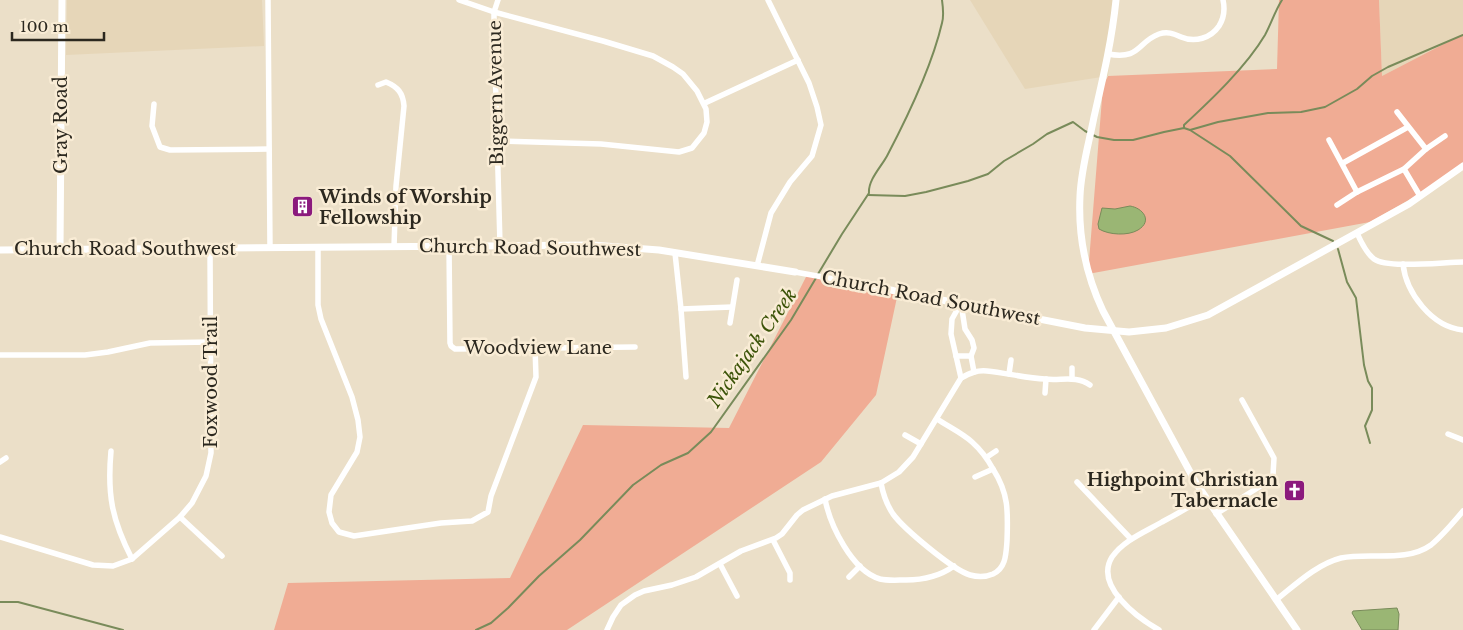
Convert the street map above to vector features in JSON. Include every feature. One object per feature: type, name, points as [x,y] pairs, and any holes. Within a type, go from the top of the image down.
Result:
[{"type":"street","name":"Gray Road","points":[[60,249],[62,0]]},
{"type":"street","points":[[268,0],[270,248]]},
{"type":"street","points":[[458,0],[494,12],[653,56],[674,66],[683,74],[691,82],[705,103],[707,122],[704,133],[692,148],[679,152],[601,144],[497,141]]},
{"type":"street","name":"Biggern Avenue","points":[[498,0],[494,12],[500,246]]},
{"type":"street","points":[[757,266],[764,232],[771,213],[782,194],[812,156],[821,125],[809,84],[768,0]]},
{"type":"street","points":[[1116,0],[1108,54],[1082,175],[1080,198],[1083,246],[1087,268],[1096,296],[1187,468],[1216,514],[1297,630]]},
{"type":"street","points":[[1108,54],[1124,56],[1132,54],[1158,34],[1168,32],[1191,39],[1209,36],[1221,22],[1224,14],[1223,0]]},
{"type":"street","points":[[705,103],[798,60]]},
{"type":"street","points":[[378,85],[386,82],[397,87],[403,96],[404,106],[396,194],[394,247]]},
{"type":"street","points":[[154,104],[152,126],[160,147],[170,150],[269,148]]},
{"type":"street","points":[[1397,112],[1426,149]]},
{"type":"street","points":[[1343,163],[1408,127]]},
{"type":"street","points":[[1338,205],[1357,192],[1404,168],[1445,136]]},
{"type":"street","points":[[1329,140],[1357,192]]},
{"type":"street","name":"Church Road Southwest","points":[[0,250],[622,246],[795,272],[1085,328],[1114,332],[1136,332],[1166,328],[1198,319],[1357,233],[1420,196],[1463,166]]},
{"type":"street","points":[[1404,168],[1420,196]]},
{"type":"street","points":[[1357,233],[1366,250],[1373,258],[1385,263],[1463,262]]},
{"type":"street","name":"Woodview Lane","points":[[450,246],[451,346],[460,349],[635,347]]},
{"type":"street","name":"Foxwood Trail","points":[[0,537],[93,564],[114,566],[132,559],[180,518],[192,503],[209,466],[212,438],[210,248]]},
{"type":"street","points":[[318,248],[318,306],[352,397],[360,437],[356,452],[331,495],[328,512],[332,523],[339,532],[354,536],[441,523],[472,521],[488,512],[491,496],[536,377],[535,347]]},
{"type":"street","points":[[675,253],[686,377]]},
{"type":"street","points":[[1403,264],[1408,285],[1421,306],[1445,324],[1463,330]]},
{"type":"street","points":[[730,323],[737,280]]},
{"type":"street","points":[[961,303],[952,319],[951,326],[951,334],[961,378]]},
{"type":"street","points":[[961,303],[965,329],[972,340],[974,348],[971,356],[974,372]]},
{"type":"street","points":[[681,310],[732,307]]},
{"type":"street","points":[[0,355],[85,354],[108,352],[150,343],[211,342]]},
{"type":"street","points":[[956,356],[971,356]]},
{"type":"street","points":[[1009,374],[1011,360]]},
{"type":"street","points":[[1072,368],[1072,379]]},
{"type":"street","points":[[607,629],[621,605],[644,590],[672,585],[696,577],[741,551],[773,540],[782,534],[796,515],[803,510],[825,499],[881,483],[891,478],[906,466],[961,378],[974,372],[987,371],[1046,379],[1083,380],[1090,385]]},
{"type":"street","points":[[1046,379],[1046,393]]},
{"type":"street","points":[[1216,514],[1267,482],[1272,475],[1274,458],[1242,400]]},
{"type":"street","points":[[881,483],[887,504],[899,522],[947,562],[966,573],[979,576],[993,574],[1002,567],[1008,513],[999,477],[987,458],[971,441],[937,419]]},
{"type":"street","points":[[1448,434],[1463,440]]},
{"type":"street","points":[[905,435],[921,444]]},
{"type":"street","points":[[111,451],[109,474],[111,504],[119,530],[132,559]]},
{"type":"street","points":[[987,458],[996,451]]},
{"type":"street","points":[[0,462],[6,458]]},
{"type":"street","points":[[975,478],[993,468]]},
{"type":"street","points":[[1077,482],[1131,539]]},
{"type":"street","points":[[1159,630],[1132,612],[1119,596],[1110,582],[1108,570],[1112,557],[1131,539],[1205,497]]},
{"type":"street","points":[[825,499],[832,525],[839,538],[860,566],[873,576],[887,580],[913,580],[944,572],[954,566]]},
{"type":"street","points":[[1276,600],[1319,568],[1332,561],[1350,557],[1406,554],[1423,549],[1436,540],[1463,511]]},
{"type":"street","points":[[180,518],[222,556]]},
{"type":"street","points":[[773,540],[790,573],[790,580]]},
{"type":"street","points":[[720,564],[737,596]]},
{"type":"street","points":[[849,577],[860,566]]},
{"type":"street","points":[[1094,630],[1119,596]]},
{"type":"shaded area","points":[[67,0],[262,0],[264,46],[66,55]]},
{"type":"shaded area","points":[[970,0],[1114,0],[1108,76],[1025,89]]},
{"type":"shaded area","points":[[1279,0],[1379,0],[1382,76],[1463,34],[1463,166],[1442,181],[1370,222],[1088,274],[1103,86],[1108,76],[1277,69]]},
{"type":"shaded area","points":[[1379,0],[1463,0],[1463,34],[1382,76]]},
{"type":"shaded area","points":[[1130,206],[1139,209],[1144,215],[1145,223],[1138,230],[1118,234],[1108,233],[1099,229],[1098,224],[1102,208],[1115,209]]},
{"type":"shaded area","points":[[807,275],[899,288],[876,395],[821,462],[567,630],[274,630],[288,583],[510,578],[583,425],[729,428]]},
{"type":"shaded area","points":[[1397,608],[1399,614],[1398,630],[1362,630],[1352,613],[1353,611]]},
{"type":"waterway","name":"Nickajack Creek","points":[[818,274],[869,193],[873,178],[887,156],[911,108],[938,39],[943,17],[942,0]]},
{"type":"waterway","points":[[1184,128],[1184,125],[1248,59],[1265,35],[1282,0]]},
{"type":"waterway","points":[[1190,130],[1218,122],[1268,113],[1301,112],[1325,107],[1357,89],[1372,76],[1388,67],[1463,35]]},
{"type":"waterway","points":[[868,195],[905,196],[968,181],[988,174],[1004,161],[1047,134],[1073,122],[1097,137],[1114,140],[1133,140],[1184,128],[1230,156],[1301,226],[1333,241]]},
{"type":"waterway","points":[[1338,249],[1347,282],[1356,298],[1364,365],[1372,388],[1372,410],[1365,426],[1370,443]]},
{"type":"waterway","name":"Nickajack Creek","points":[[476,630],[491,623],[508,608],[539,576],[580,540],[633,485],[661,465],[688,453],[711,432],[791,320],[816,278]]},
{"type":"waterway","name":"Nickajack Creek","points":[[0,602],[18,602],[123,630]]},
{"type":"place","name":"Winds of Worship Fellowship","points":[[303,207]]},
{"type":"place","name":"Highpoint Christian Tabernacle","points":[[1294,490]]}]
